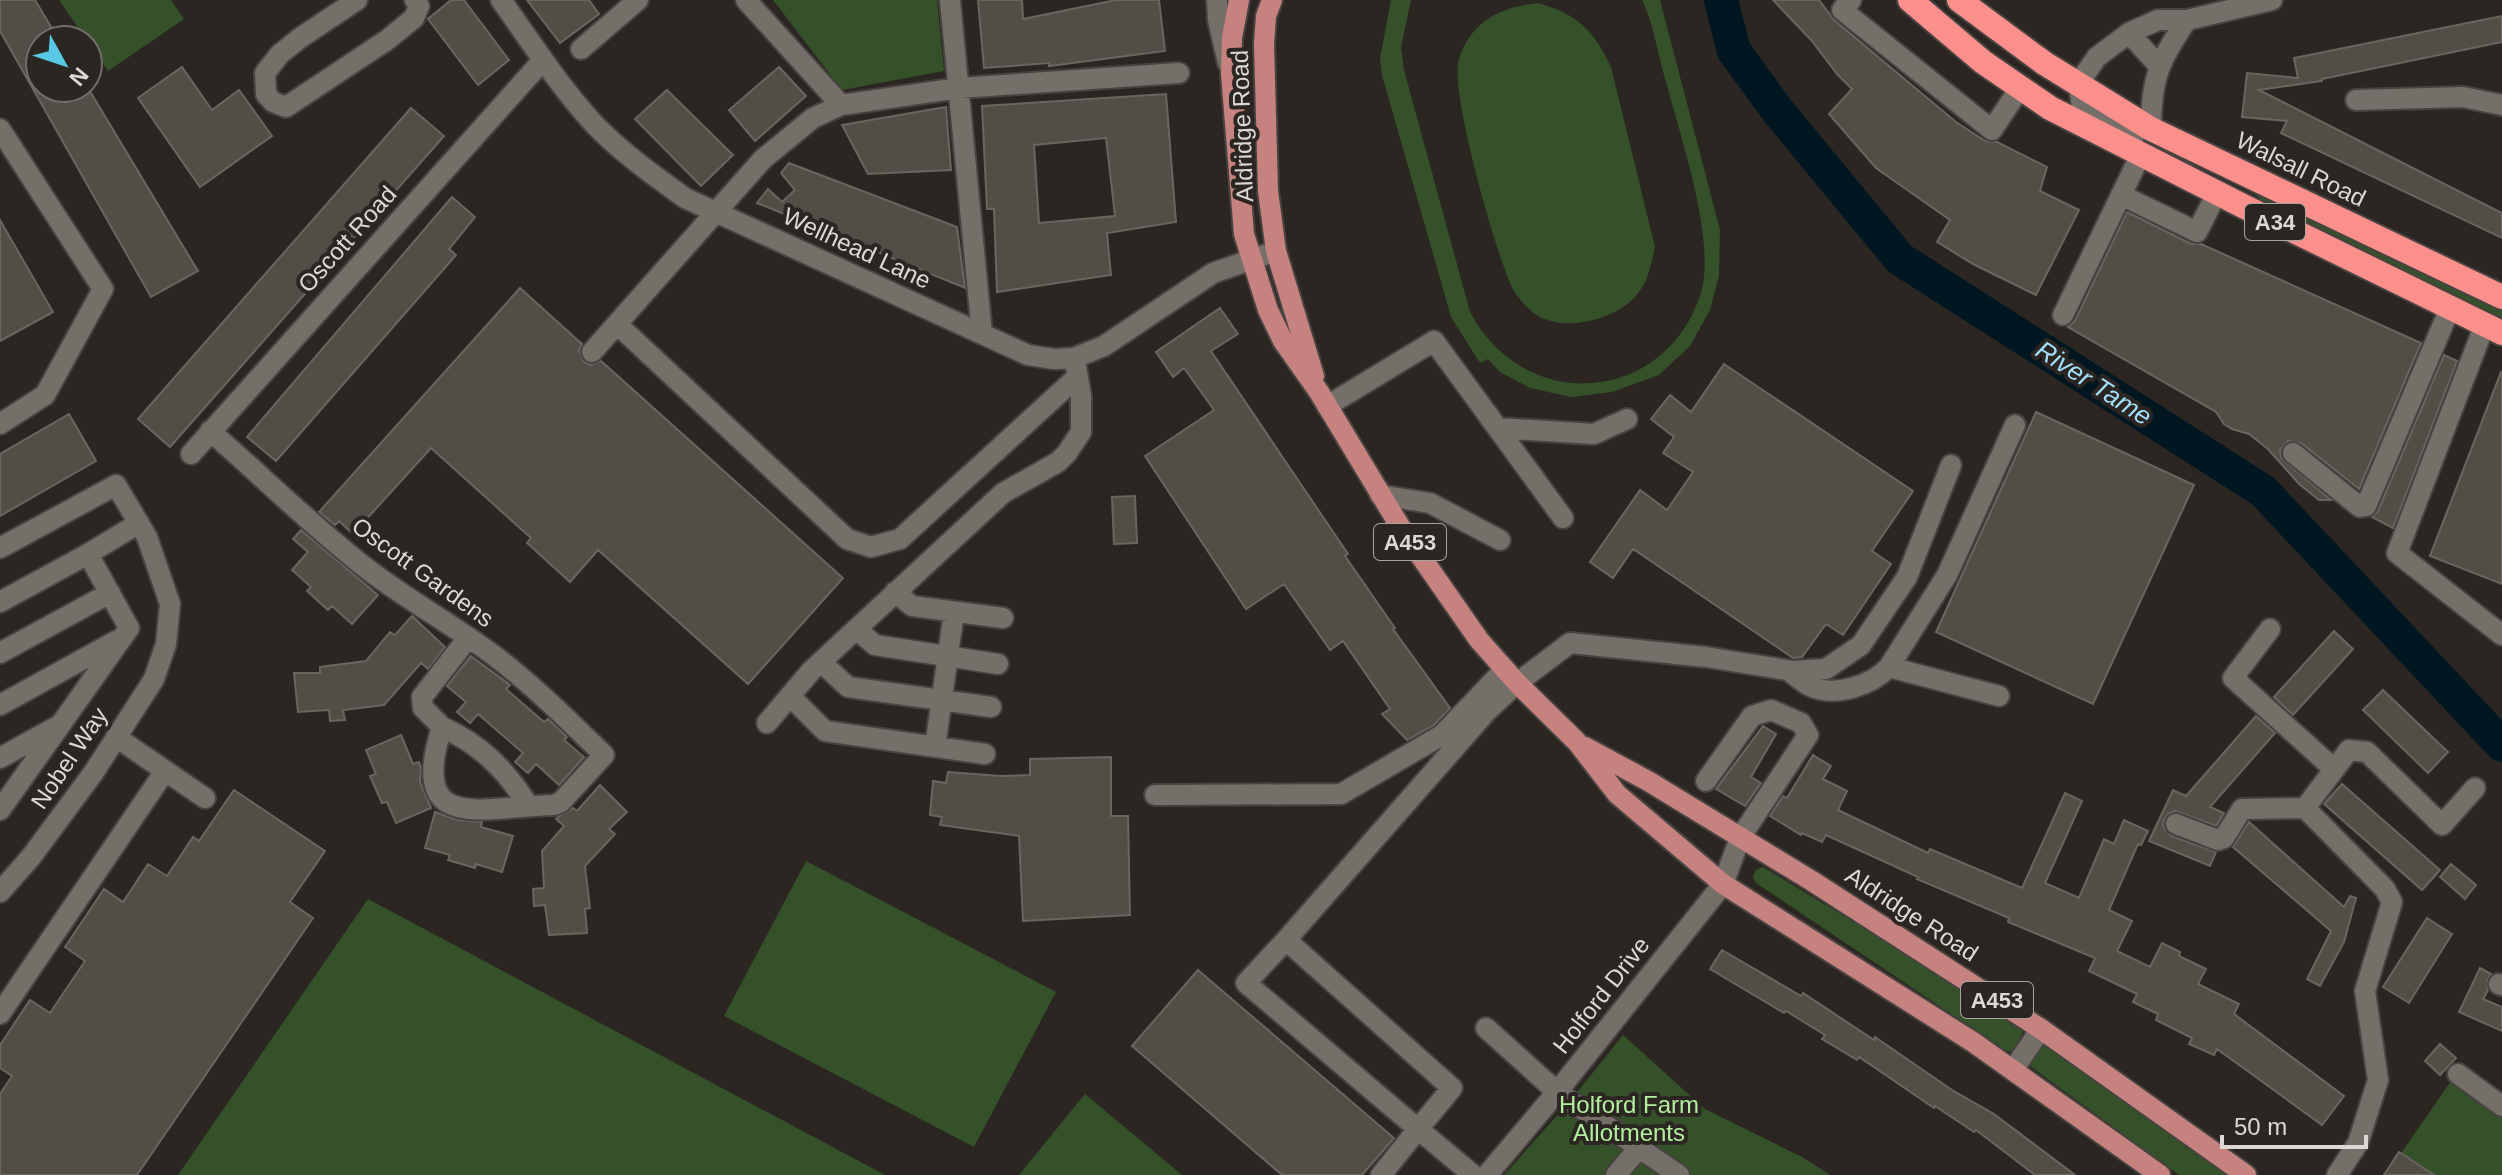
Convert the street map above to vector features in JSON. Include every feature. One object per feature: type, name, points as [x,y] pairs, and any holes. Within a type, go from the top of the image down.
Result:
[{"type":"highway","name":"Walsall Road","points":[[1910,0],[1983,62],[2050,108],[2494,328]]},
{"type":"highway","name":"Walsall Road","points":[[1959,0],[2079,86],[2151,129],[2502,297]]},
{"type":"main road","name":"Aldridge Road","points":[[1239,0],[1232,38],[1231,74],[1244,234],[1250,260],[1275,328],[1445,594],[1511,676],[1577,742],[1617,794],[1723,884],[1973,1042],[2160,1175]]},
{"type":"main road","name":"Aldridge Road","points":[[1272,0],[1266,16],[1264,44],[1268,191],[1276,251],[1323,399]]},
{"type":"main road","name":"Aldridge Road","points":[[1577,742],[1648,781],[1812,881],[2041,1029],[2246,1175]]},
{"type":"street","points":[[357,0],[280,54],[265,73],[266,94],[273,102],[286,107],[387,40],[414,18],[419,6],[415,0]]},
{"type":"street","name":"Wellhead Lane","points":[[501,0],[587,115],[624,152],[685,198],[1028,355],[1054,359],[1076,367],[1213,273],[1250,260]]},
{"type":"street","points":[[581,49],[638,0]]},
{"type":"street","points":[[746,0],[841,105]]},
{"type":"street","points":[[950,0],[982,334]]},
{"type":"street","points":[[1217,0],[1218,20],[1231,74]]},
{"type":"street","points":[[1851,0],[1842,10],[1992,130],[2020,88]]},
{"type":"street","points":[[2079,86],[2097,57],[2129,33],[2158,20],[2187,20],[2272,0]]},
{"type":"street","points":[[2151,129],[2151,95],[2159,66],[2187,20]]},
{"type":"street","points":[[2129,33],[2159,66]]},
{"type":"street","name":"Oscott Road","points":[[191,454],[543,60]]},
{"type":"street","points":[[592,352],[763,159],[813,118],[841,105],[959,88],[1179,73]]},
{"type":"street","name":"Walsall Road","points":[[2079,86],[2082,108],[2245,207]]},
{"type":"street","points":[[2356,100],[2463,97],[2502,105]]},
{"type":"street","points":[[0,129],[103,289],[45,395],[0,424]]},
{"type":"street","points":[[2063,315],[2141,154]]},
{"type":"street","points":[[2121,195],[2197,232],[2217,193]]},
{"type":"street","points":[[1250,260],[1276,251]]},
{"type":"street","points":[[2293,453],[2360,507],[2366,506],[2450,308]]},
{"type":"street","points":[[618,325],[847,539],[871,547],[900,539],[1076,367]]},
{"type":"street","points":[[2494,328],[2397,553],[2502,635]]},
{"type":"street","points":[[1323,399],[1434,341],[1563,518]]},
{"type":"street","points":[[767,723],[821,662],[1003,493],[1058,462],[1067,453],[1081,432],[1081,396],[1076,367]]},
{"type":"street","points":[[1498,428],[1594,434],[1627,419]]},
{"type":"street","points":[[1789,671],[1811,687],[1827,690],[1865,685],[1889,667],[1947,575],[2015,425]]},
{"type":"street","name":"Oscott Gardens","points":[[210,431],[364,567],[522,678],[604,755],[561,802],[528,805]]},
{"type":"street","points":[[1199,794],[1155,795],[1341,794],[1442,735],[1511,676],[1570,643],[1706,657],[1789,671],[1826,669],[1861,645],[1907,577],[1951,465]]},
{"type":"street","name":"Nobel Way","points":[[0,548],[116,485],[147,537],[170,604],[166,644],[154,679],[76,797],[0,892]]},
{"type":"street","points":[[1380,495],[1430,503],[1500,540]]},
{"type":"street","points":[[0,602],[139,523]]},
{"type":"street","points":[[0,810],[129,628],[88,554]]},
{"type":"street","points":[[895,592],[912,606],[1003,618]]},
{"type":"street","points":[[0,653],[110,593]]},
{"type":"street","points":[[935,747],[954,612]]},
{"type":"street","points":[[856,629],[875,645],[998,664]]},
{"type":"street","points":[[2270,629],[2233,678],[2334,769]]},
{"type":"street","points":[[0,705],[121,638]]},
{"type":"street","points":[[468,638],[422,697],[423,708],[442,727],[487,754],[528,805]]},
{"type":"street","points":[[821,662],[848,687],[991,707]]},
{"type":"street","points":[[1889,667],[1999,696]]},
{"type":"street","points":[[1473,1175],[1246,983],[1486,712],[1511,676]]},
{"type":"street","points":[[790,696],[825,731],[985,754]]},
{"type":"street","name":"Holford Drive","points":[[1487,1175],[1723,884],[1740,838],[1808,735],[1801,723],[1771,710],[1752,716],[1706,781]]},
{"type":"street","points":[[0,758],[62,724]]},
{"type":"street","points":[[442,727],[433,766],[435,783],[443,802],[466,809],[528,805]]},
{"type":"street","points":[[116,737],[205,798]]},
{"type":"street","points":[[2305,808],[2349,750],[2367,752],[2442,825],[2475,788]]},
{"type":"street","points":[[0,1014],[165,771]]},
{"type":"street","points":[[2176,824],[2218,840],[2224,838],[2242,809],[2305,808],[2385,889],[2392,902],[2365,991],[2378,1080],[2358,1143],[2337,1175]]},
{"type":"street","points":[[1286,940],[1452,1088],[1381,1175]]},
{"type":"street","points":[[1486,1028],[1557,1092],[1679,1175]]},
{"type":"street","points":[[2013,1070],[2041,1029]]},
{"type":"street","points":[[2458,1074],[2502,1106]]},
{"type":"street","points":[[1616,1175],[1638,1149]]},
{"type":"green space","points":[[59,0],[171,0],[184,19],[108,71],[104,65],[104,24],[76,24]]},
{"type":"green space","points":[[773,0],[937,0],[944,71],[842,90]]},
{"type":"green space","points":[[1391,0],[1411,0],[1401,47],[1404,70],[1470,312],[1494,345],[1524,368],[1557,381],[1591,383],[1625,376],[1656,359],[1682,332],[1700,296],[1704,274],[1701,220],[1695,190],[1653,30],[1642,0],[1660,0],[1720,230],[1719,275],[1710,310],[1690,346],[1659,375],[1612,392],[1571,397],[1530,388],[1500,372],[1488,359],[1480,363],[1451,317],[1382,75],[1380,58]]},
{"type":"green space","points":[[1538,3],[1563,12],[1583,25],[1598,43],[1611,67],[1655,247],[1646,280],[1635,297],[1612,313],[1583,322],[1553,322],[1540,317],[1526,306],[1512,288],[1485,206],[1461,103],[1459,59],[1471,35],[1500,12]]},
{"type":"green space","points":[[2242,184],[2502,306],[2502,321],[2274,210]]},
{"type":"green space","points":[[806,861],[1056,992],[974,1147],[724,1016]]},
{"type":"green space","points":[[1763,867],[2024,1025],[2016,1046],[2011,1052],[2005,1050],[1756,883],[1753,877],[1756,870]]},
{"type":"green space","points":[[368,899],[885,1175],[178,1175]]},
{"type":"green space","name":"Holford Farm Allotments","points":[[1623,1035],[1705,1109],[1804,1158],[1830,1175],[1504,1175]]},
{"type":"green space","points":[[2050,1044],[2232,1175],[2179,1175],[2030,1066],[2036,1052]]},
{"type":"green space","points":[[2451,1081],[2502,1117],[2502,1175],[2386,1175]]},
{"type":"green space","points":[[1085,1094],[1182,1175],[1019,1175]]},
{"type":"building","points":[[0,0],[35,0],[49,24],[24,24],[24,73],[0,31]]},
{"type":"building","points":[[451,0],[464,0],[509,60],[478,85],[428,19]]},
{"type":"building","points":[[527,0],[589,0],[599,14],[560,43]]},
{"type":"building","points":[[978,0],[1022,0],[1023,19],[1116,0],[1159,0],[1165,51],[1049,66],[1049,63],[984,68]]},
{"type":"building","points":[[1773,0],[1819,0],[1834,20],[1956,122],[1985,141],[1997,142],[2047,167],[2040,191],[2079,210],[2036,295],[1973,264],[1937,242],[1950,220],[1876,168],[1829,114],[1852,89]]},
{"type":"building","points":[[2502,16],[2502,42],[2322,81],[2259,90],[2502,213],[2502,238],[2281,133],[2287,121],[2242,117],[2247,73],[2298,78],[2294,58]]},
{"type":"building","points":[[182,67],[212,110],[239,90],[272,136],[200,187],[138,98]]},
{"type":"building","points":[[779,67],[806,96],[755,141],[729,110]]},
{"type":"building","points":[[667,90],[733,155],[701,186],[635,119]]},
{"type":"building","points":[[1166,94],[1176,222],[1107,233],[1111,275],[997,292],[994,209],[987,209],[982,106]],"holes":[[[1106,138],[1115,216],[1039,223],[1034,145]]]},
{"type":"building","points":[[41,104],[98,104],[198,271],[151,297]]},
{"type":"building","points":[[946,107],[951,170],[868,174],[842,125]]},
{"type":"building","points":[[411,108],[444,136],[170,447],[138,419]]},
{"type":"building","points":[[789,163],[957,227],[965,288],[757,203],[768,189],[782,202],[795,190],[781,173]]},
{"type":"building","points":[[452,197],[475,217],[449,249],[456,255],[276,461],[247,437]]},
{"type":"building","points":[[2127,212],[2191,244],[2201,244],[2421,343],[2359,489],[2301,443],[2288,441],[2280,450],[2281,458],[2331,500],[2319,500],[2249,434],[2232,429],[2216,412],[2068,327],[2075,321]]},
{"type":"building","points":[[0,220],[53,312],[0,341]]},
{"type":"building","points":[[520,288],[582,344],[579,350],[583,361],[590,365],[601,361],[843,578],[748,684],[598,550],[570,582],[527,543],[531,538],[431,448],[353,534],[339,521],[335,525],[319,512]]},
{"type":"building","points":[[1220,308],[1238,334],[1211,351],[1348,554],[1345,556],[1393,629],[1450,708],[1434,725],[1407,740],[1382,714],[1390,709],[1343,641],[1330,650],[1284,584],[1246,609],[1145,456],[1214,410],[1184,368],[1173,377],[1156,352]]},
{"type":"building","points":[[2444,355],[2457,361],[2393,528],[2372,517],[2378,511]]},
{"type":"building","points":[[1724,364],[1913,491],[1872,551],[1891,564],[1843,635],[1826,624],[1802,657],[1793,658],[1633,549],[1613,578],[1590,562],[1640,490],[1667,510],[1693,472],[1663,453],[1674,437],[1651,419],[1670,395],[1691,412]]},
{"type":"building","points":[[2502,373],[2502,584],[2430,556]]},
{"type":"building","points":[[2036,412],[2194,485],[2093,704],[1936,632]]},
{"type":"building","points":[[69,414],[96,461],[0,516],[0,454]]},
{"type":"building","points":[[1135,496],[1137,543],[1114,544],[1112,497]]},
{"type":"building","points":[[301,530],[378,595],[352,624],[332,606],[328,610],[307,591],[311,587],[292,570],[308,552],[293,539]]},
{"type":"building","points":[[412,616],[445,647],[428,669],[421,663],[384,705],[343,710],[345,720],[330,721],[329,710],[298,712],[294,673],[320,673],[320,667],[366,661],[390,632],[395,635]]},
{"type":"building","points":[[2334,631],[2353,649],[2293,715],[2274,697]]},
{"type":"building","points":[[471,656],[510,685],[506,689],[544,722],[548,719],[567,737],[564,740],[584,757],[559,785],[536,764],[528,773],[515,762],[523,753],[478,714],[470,723],[457,712],[466,702],[447,686]]},
{"type":"building","points":[[2383,690],[2448,752],[2428,773],[2363,710]]},
{"type":"building","points":[[2256,716],[2275,733],[2210,807],[2224,813],[2216,826],[2175,811],[2164,820],[2163,827],[2171,836],[2216,852],[2210,866],[2149,841],[2173,790],[2186,796]]},
{"type":"building","points":[[1763,726],[1776,734],[1751,777],[1761,783],[1745,806],[1716,789]]},
{"type":"building","points":[[401,735],[413,764],[419,762],[420,782],[431,808],[396,823],[387,802],[382,803],[370,776],[376,774],[366,750]]},
{"type":"building","points":[[1813,755],[1831,766],[1823,779],[1847,791],[1838,810],[1928,853],[1930,849],[2022,888],[2065,793],[2082,801],[2045,883],[2079,898],[2104,839],[2114,844],[2124,820],[2148,831],[2141,845],[2138,844],[2109,910],[2132,921],[2117,951],[2150,967],[2162,943],[2180,952],[2179,956],[2206,969],[2198,984],[2239,1004],[2234,1014],[2344,1096],[2322,1125],[2217,1049],[2214,1055],[2189,1044],[2192,1038],[2156,1020],[2158,1014],[2133,1002],[2137,994],[2089,971],[2095,958],[2008,922],[2009,918],[1917,879],[1826,835],[1822,842],[1801,835],[1770,816],[1783,796],[1787,798]]},
{"type":"building","points":[[1111,757],[1111,816],[1128,816],[1130,915],[1023,921],[1019,836],[940,825],[942,817],[930,815],[933,781],[946,783],[948,772],[1030,775],[1030,759]]},
{"type":"building","points":[[2342,784],[2440,870],[2422,890],[2324,804]]},
{"type":"building","points":[[600,785],[627,812],[609,829],[615,834],[585,866],[590,908],[585,909],[587,933],[549,935],[545,905],[534,906],[533,889],[544,888],[542,851],[564,826],[556,819],[573,808],[577,811]]},
{"type":"building","points":[[234,790],[325,851],[290,902],[313,918],[137,1175],[0,1175],[0,1094],[12,1076],[0,1068],[0,1045],[30,1000],[50,1013],[85,961],[65,947],[104,889],[123,902],[148,864],[167,876],[193,837],[199,841]]},
{"type":"building","points":[[435,812],[457,820],[482,822],[481,827],[513,836],[502,872],[448,860],[450,855],[425,848]]},
{"type":"building","points":[[2249,822],[2344,907],[2350,896],[2356,898],[2344,942],[2320,986],[2307,979],[2331,931],[2233,847]]},
{"type":"building","points":[[2451,864],[2476,885],[2465,899],[2440,877]]},
{"type":"building","points":[[2427,918],[2452,934],[2409,1003],[2383,987]]},
{"type":"building","points":[[1722,950],[1801,996],[1803,993],[1874,1040],[1875,1037],[1952,1090],[1994,1114],[2075,1175],[2035,1175],[1976,1130],[1974,1132],[1934,1108],[1859,1057],[1857,1060],[1822,1039],[1825,1035],[1786,1011],[1784,1013],[1710,969]]},
{"type":"building","points":[[2480,968],[2491,974],[2483,999],[2502,1007],[2502,1031],[2459,1012]]},
{"type":"building","points":[[1198,970],[1394,1138],[1362,1175],[1282,1175],[1132,1046]]},
{"type":"building","points":[[2440,1044],[2456,1058],[2440,1075],[2425,1061]]},
{"type":"building","points":[[2399,1152],[2413,1161],[2434,1175],[2384,1175]]},
{"type":"waterway","name":"River Tame","points":[[1721,0],[1734,51],[1777,110],[1900,259],[2263,491],[2502,745]]}]
